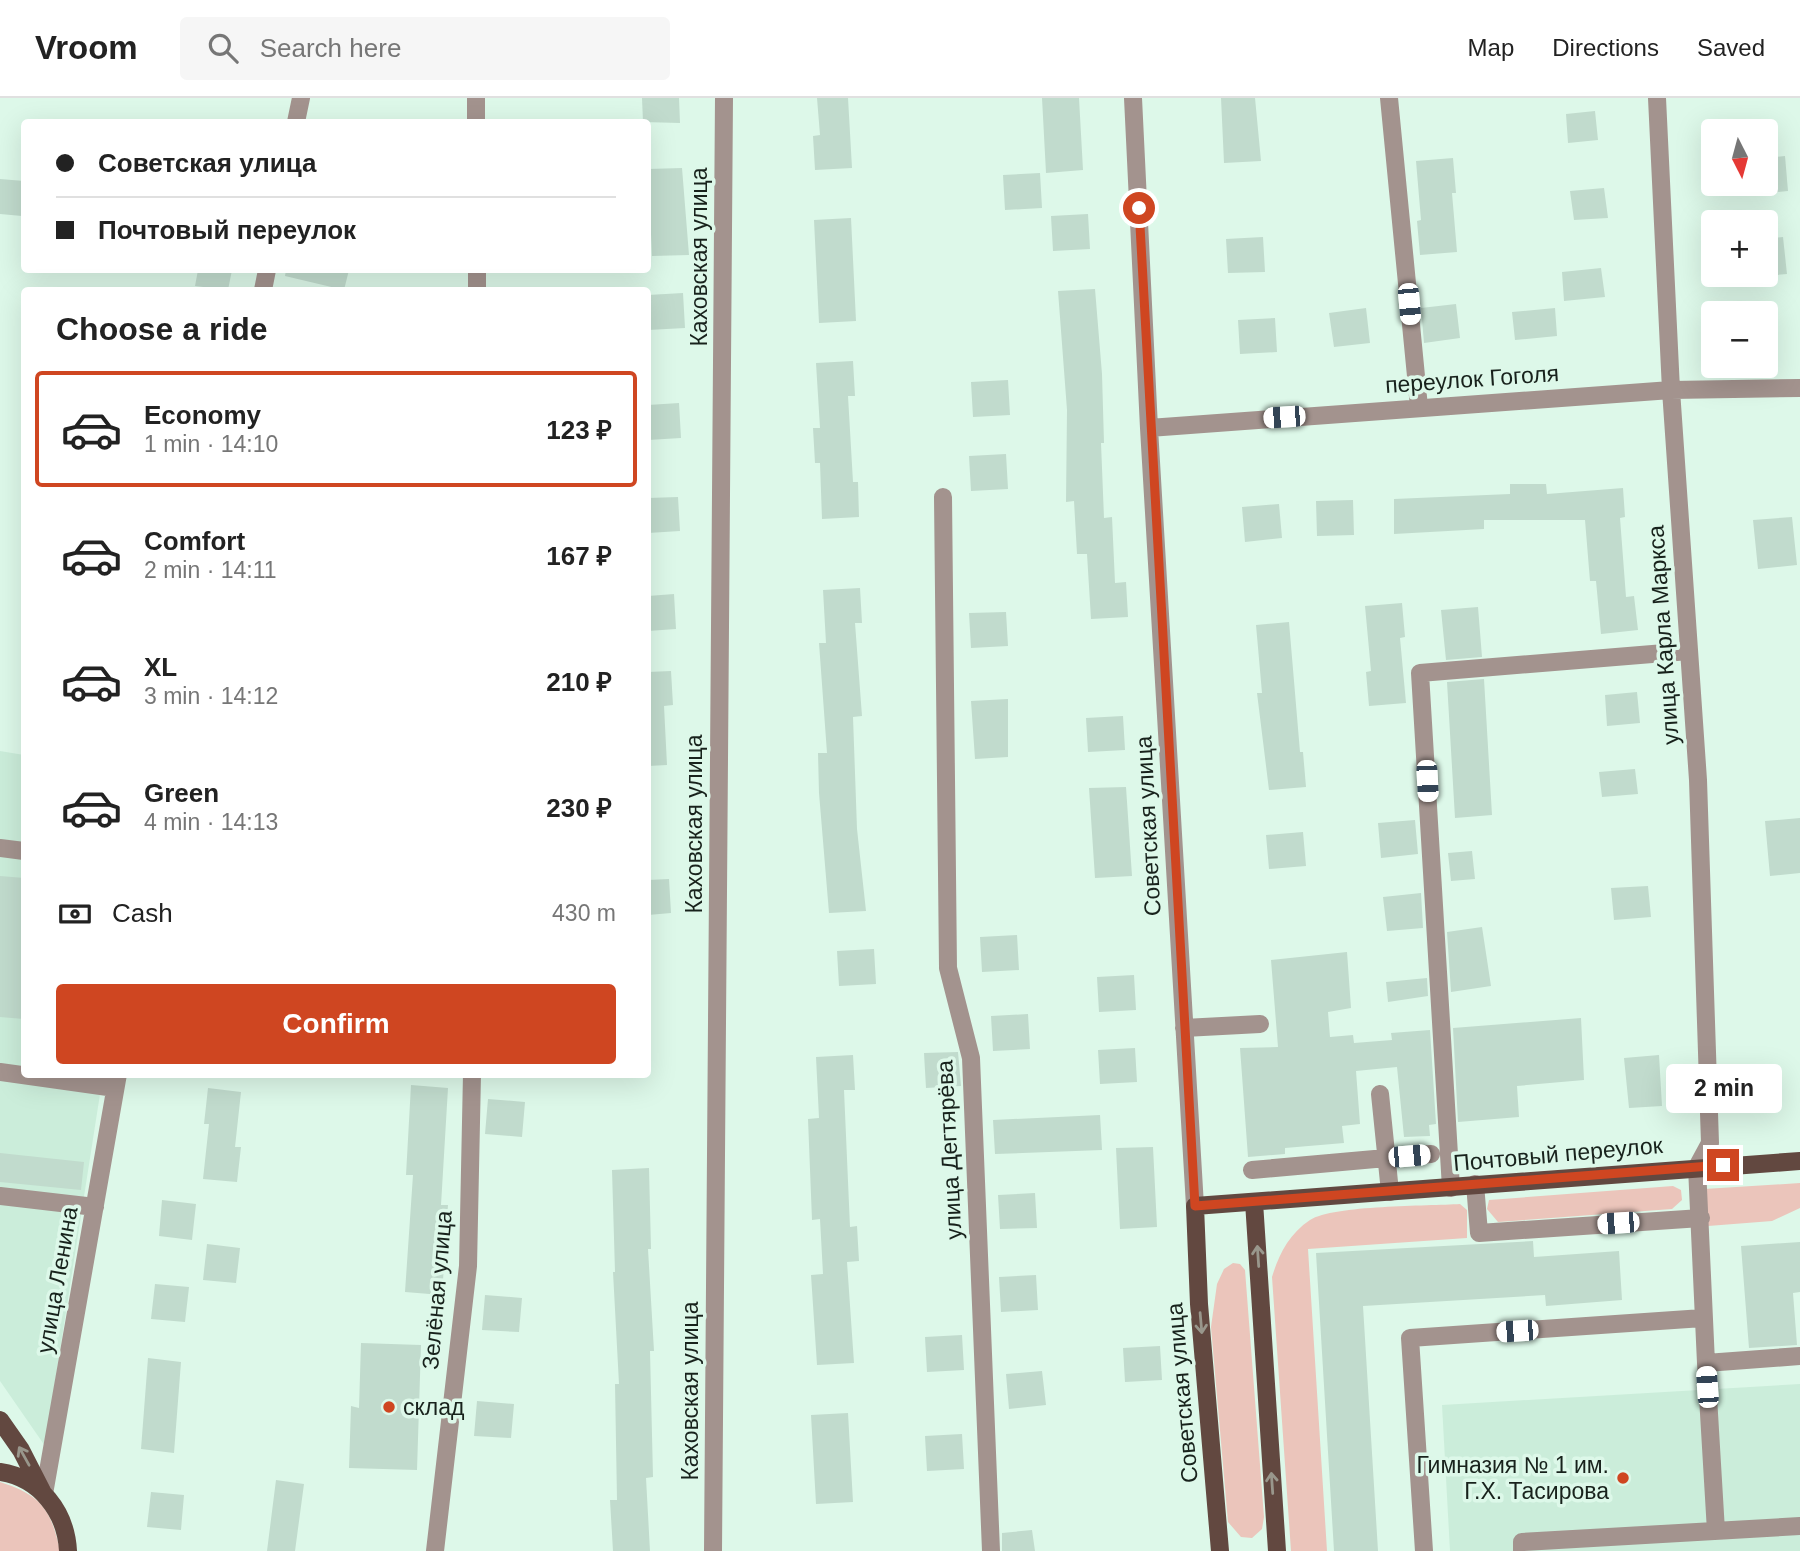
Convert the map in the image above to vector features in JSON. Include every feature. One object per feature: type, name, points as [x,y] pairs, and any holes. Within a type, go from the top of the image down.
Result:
[{"type":"main road","name":"Почтовый переулок","points":[[1195,1206],[1800,1161]]},
{"type":"main road","points":[[1254,1202],[1277,1551]]},
{"type":"main road","name":"Советская улица","points":[[1195,1206],[1199,1304],[1220,1551]]},
{"type":"main road","points":[[0,1420],[21,1450],[44,1494],[59,1513],[70,1546]]},
{"type":"main road","points":[[0,1472],[29,1482],[44,1494]]},
{"type":"street","points":[[297,119],[301,98]]},
{"type":"street","points":[[477,98],[477,119]]},
{"type":"street","name":"Каховская улица","points":[[713,1551],[724,98]]},
{"type":"street","name":"Советская улица","points":[[1133,98],[1149,428],[1195,1206]]},
{"type":"street","points":[[1389,98],[1419,407]]},
{"type":"street","name":"улица Карла Маркса","points":[[1657,98],[1671,390],[1698,780],[1710,1143],[1697,1167]]},
{"type":"street","name":"переулок Гоголя","points":[[1149,428],[1671,390],[1800,388]]},
{"type":"street","name":"улица Дегтярёва","points":[[943,497],[948,968],[971,1058],[991,1551]]},
{"type":"street","points":[[1451,1188],[1420,673],[1689,650]]},
{"type":"street","points":[[0,848],[21,851]]},
{"type":"street","points":[[1184,1028],[1260,1024]]},
{"type":"street","points":[[0,1072],[21,1074]]},
{"type":"street","points":[[78,1078],[117,1081]]},
{"type":"street","name":"Зелёная улица","points":[[435,1551],[468,1266],[472,1078]]},
{"type":"street","name":"улица Ленина","points":[[44,1494],[117,1081]]},
{"type":"street","points":[[1380,1094],[1390,1192]]},
{"type":"street","points":[[1252,1170],[1431,1154]]},
{"type":"street","points":[[1697,1167],[1716,1531]]},
{"type":"street","points":[[1475,1184],[1479,1233],[1701,1218]]},
{"type":"street","points":[[0,1196],[95,1207]]},
{"type":"street","points":[[1424,1551],[1410,1338],[1703,1318]]},
{"type":"street","points":[[1706,1363],[1800,1356]]},
{"type":"street","points":[[1522,1551],[1522,1542],[1800,1527]]},
{"type":"shaded area","points":[[0,751],[21,754],[21,1078],[103,1078],[45,1446],[0,1381]]},
{"type":"shaded area","points":[[1800,1183],[1800,1208],[1772,1221],[1708,1226],[1704,1189]]},
{"type":"shaded area","points":[[1673,1186],[1681,1190],[1682,1200],[1672,1209],[1498,1222],[1487,1209],[1489,1200]]},
{"type":"shaded area","points":[[1460,1204],[1467,1210],[1467,1238],[1308,1249],[1327,1551],[1291,1551],[1272,1277],[1278,1260],[1291,1238],[1310,1220],[1322,1215],[1360,1209]]},
{"type":"shaded area","points":[[1233,1263],[1240,1264],[1245,1270],[1264,1517],[1262,1529],[1252,1538],[1241,1537],[1228,1522],[1211,1327],[1217,1284],[1224,1269]]},
{"type":"shaded area","name":"Гимназия № 1 им. Г.Х. Тасирова","points":[[1800,1384],[1800,1551],[1450,1551],[1442,1405]]},
{"type":"shaded area","points":[[0,1482],[25,1492],[42,1506],[53,1524],[60,1551],[0,1551]]},
{"type":"building","points":[[642,98],[679,98],[680,123],[651,122],[651,119],[643,119]]},
{"type":"building","points":[[817,98],[848,98],[852,168],[815,170],[813,136],[820,135]]},
{"type":"building","points":[[1042,98],[1079,98],[1083,170],[1046,173]]},
{"type":"building","points":[[1221,98],[1255,98],[1261,161],[1224,163]]},
{"type":"building","points":[[1595,111],[1598,140],[1568,143],[1566,114]]},
{"type":"building","points":[[1785,156],[1788,191],[1778,192],[1778,157]]},
{"type":"building","points":[[1453,158],[1456,193],[1452,193],[1457,252],[1420,255],[1417,221],[1421,220],[1416,161]]},
{"type":"building","points":[[682,168],[689,255],[652,256],[651,169]]},
{"type":"building","points":[[1040,173],[1042,208],[1005,210],[1003,175]]},
{"type":"building","points":[[0,179],[21,181],[21,216],[0,214]]},
{"type":"building","points":[[1604,188],[1608,218],[1574,220],[1570,191]]},
{"type":"building","points":[[1088,214],[1090,249],[1053,251],[1051,216]]},
{"type":"building","points":[[851,218],[856,321],[819,323],[814,220]]},
{"type":"building","points":[[1263,237],[1265,272],[1228,273],[1226,239]]},
{"type":"building","points":[[1783,237],[1787,274],[1778,275],[1778,238]]},
{"type":"building","points":[[1601,268],[1605,297],[1564,301],[1562,272]]},
{"type":"building","points":[[197,273],[231,273],[229,287],[195,286]]},
{"type":"building","points":[[286,273],[348,273],[345,287],[331,287],[285,276]]},
{"type":"building","points":[[1095,289],[1102,374],[1104,518],[1112,517],[1115,583],[1126,582],[1128,617],[1091,619],[1087,554],[1077,554],[1074,501],[1066,502],[1067,410],[1058,291]]},
{"type":"building","points":[[683,293],[685,328],[651,330],[651,295]]},
{"type":"building","points":[[1456,304],[1460,338],[1424,343],[1421,308]]},
{"type":"building","points":[[1366,308],[1370,343],[1334,347],[1329,313]]},
{"type":"building","points":[[1555,308],[1557,336],[1515,340],[1512,312]]},
{"type":"building","points":[[1275,318],[1277,352],[1240,354],[1238,320]]},
{"type":"building","points":[[853,361],[855,396],[848,396],[853,482],[858,482],[859,517],[822,519],[820,463],[815,463],[813,428],[820,428],[816,363]]},
{"type":"building","points":[[1008,380],[1010,415],[973,417],[971,382]]},
{"type":"building","points":[[679,403],[681,438],[651,440],[651,405]]},
{"type":"building","points":[[1006,454],[1008,489],[971,491],[969,456]]},
{"type":"building","points":[[1510,484],[1546,484],[1547,494],[1623,488],[1625,517],[1620,518],[1626,597],[1634,596],[1638,630],[1601,634],[1596,581],[1590,581],[1585,520],[1484,520],[1484,529],[1394,534],[1394,499],[1510,494]]},
{"type":"building","points":[[678,497],[680,531],[651,533],[651,498]]},
{"type":"building","points":[[1353,500],[1354,535],[1317,536],[1316,501]]},
{"type":"building","points":[[1279,504],[1282,538],[1245,542],[1242,507]]},
{"type":"building","points":[[1792,517],[1797,565],[1758,569],[1753,520]]},
{"type":"building","points":[[860,588],[862,623],[855,623],[862,716],[853,717],[857,829],[866,911],[829,913],[818,753],[827,753],[819,643],[826,643],[823,590]]},
{"type":"building","points":[[674,594],[676,629],[651,631],[651,596]]},
{"type":"building","points":[[1402,603],[1405,637],[1400,638],[1406,703],[1369,706],[1366,672],[1371,671],[1365,606]]},
{"type":"building","points":[[1478,607],[1482,657],[1446,660],[1441,610]]},
{"type":"building","points":[[1006,612],[1008,646],[971,648],[969,613]]},
{"type":"building","points":[[1289,622],[1300,752],[1303,752],[1306,787],[1269,790],[1257,693],[1262,693],[1256,625]]},
{"type":"building","points":[[671,671],[673,705],[664,706],[667,765],[651,766],[651,672]]},
{"type":"building","points":[[1484,679],[1492,815],[1455,818],[1447,682]]},
{"type":"building","points":[[1637,692],[1640,723],[1607,726],[1605,695]]},
{"type":"building","points":[[1008,699],[1008,757],[975,759],[971,701]]},
{"type":"building","points":[[1123,716],[1125,750],[1088,752],[1086,718]]},
{"type":"building","points":[[1635,769],[1638,794],[1602,797],[1599,772]]},
{"type":"building","points":[[1126,787],[1132,876],[1095,878],[1089,788]]},
{"type":"building","points":[[1800,818],[1800,873],[1770,876],[1765,821]]},
{"type":"building","points":[[1415,820],[1418,854],[1381,858],[1378,823]]},
{"type":"building","points":[[1303,832],[1306,866],[1269,869],[1266,835]]},
{"type":"building","points":[[1472,851],[1475,879],[1451,881],[1448,853]]},
{"type":"building","points":[[0,876],[21,878],[21,1019],[0,1017]]},
{"type":"building","points":[[669,879],[671,913],[651,915],[651,880]]},
{"type":"building","points":[[1648,886],[1651,917],[1614,920],[1611,888]]},
{"type":"building","points":[[1421,893],[1423,928],[1387,931],[1383,897]]},
{"type":"building","points":[[1482,927],[1491,986],[1451,992],[1447,932]]},
{"type":"building","points":[[1017,935],[1019,970],[982,972],[980,937]]},
{"type":"building","points":[[874,949],[876,984],[839,986],[837,951]]},
{"type":"building","points":[[1347,952],[1351,1008],[1328,1012],[1330,1037],[1353,1035],[1354,1043],[1392,1040],[1391,1033],[1430,1030],[1436,1124],[1429,1125],[1430,1136],[1404,1137],[1397,1067],[1356,1071],[1360,1124],[1342,1126],[1344,1143],[1285,1148],[1285,1154],[1248,1157],[1240,1048],[1278,1047],[1271,960]]},
{"type":"building","points":[[1134,975],[1136,1010],[1099,1012],[1097,977]]},
{"type":"building","points":[[1427,978],[1428,996],[1388,1002],[1386,982]]},
{"type":"building","points":[[1028,1014],[1030,1049],[993,1051],[991,1016]]},
{"type":"building","points":[[1581,1018],[1584,1080],[1517,1086],[1519,1117],[1458,1122],[1453,1028]]},
{"type":"building","points":[[1135,1048],[1137,1082],[1100,1084],[1098,1050]]},
{"type":"building","points":[[958,1052],[961,1086],[926,1088],[924,1053]]},
{"type":"building","points":[[853,1055],[855,1090],[844,1090],[850,1227],[857,1226],[859,1261],[847,1262],[854,1363],[817,1365],[811,1275],[823,1274],[820,1219],[812,1220],[808,1119],[819,1118],[816,1057]]},
{"type":"building","points":[[1659,1055],[1662,1106],[1629,1108],[1624,1058]]},
{"type":"building","points":[[411,1085],[448,1088],[441,1205],[448,1205],[442,1295],[405,1292],[413,1175],[406,1175]]},
{"type":"building","points":[[208,1088],[241,1092],[235,1147],[241,1147],[237,1182],[203,1179],[209,1124],[204,1124]]},
{"type":"building","points":[[488,1099],[525,1102],[522,1137],[485,1134]]},
{"type":"building","points":[[1100,1115],[1102,1150],[995,1154],[993,1120]]},
{"type":"building","points":[[1153,1147],[1157,1227],[1120,1229],[1116,1148]]},
{"type":"building","points":[[0,1153],[84,1162],[81,1190],[0,1182]]},
{"type":"building","points":[[649,1168],[651,1249],[648,1249],[654,1351],[650,1351],[653,1477],[646,1478],[650,1551],[613,1551],[610,1500],[617,1500],[615,1384],[619,1384],[613,1272],[612,1170]]},
{"type":"building","points":[[1035,1193],[1037,1228],[1000,1229],[998,1195]]},
{"type":"building","points":[[162,1200],[196,1204],[192,1240],[159,1236]]},
{"type":"building","points":[[1533,1241],[1534,1257],[1619,1251],[1622,1300],[1546,1306],[1545,1295],[1363,1306],[1378,1551],[1334,1551],[1316,1253]]},
{"type":"building","points":[[1800,1242],[1800,1292],[1793,1293],[1797,1345],[1749,1348],[1741,1246]]},
{"type":"building","points":[[207,1244],[240,1248],[236,1283],[203,1280]]},
{"type":"building","points":[[1036,1275],[1038,1310],[1001,1312],[999,1277]]},
{"type":"building","points":[[155,1284],[189,1287],[185,1322],[151,1319]]},
{"type":"building","points":[[485,1295],[522,1298],[519,1332],[482,1330]]},
{"type":"building","points":[[962,1335],[964,1370],[927,1372],[925,1337]]},
{"type":"building","name":"склад","points":[[361,1343],[421,1345],[417,1470],[349,1468],[351,1406],[359,1408]]},
{"type":"building","points":[[1160,1346],[1162,1380],[1125,1382],[1123,1348]]},
{"type":"building","points":[[148,1358],[181,1362],[174,1453],[141,1449]]},
{"type":"building","points":[[1042,1371],[1046,1405],[1009,1409],[1006,1374]]},
{"type":"building","points":[[477,1401],[514,1404],[511,1438],[474,1436]]},
{"type":"building","points":[[848,1413],[853,1502],[816,1504],[811,1415]]},
{"type":"building","points":[[962,1434],[964,1469],[927,1471],[925,1436]]},
{"type":"building","points":[[276,1480],[304,1484],[295,1551],[267,1551]]},
{"type":"building","points":[[151,1492],[184,1495],[181,1530],[147,1527]]},
{"type":"building","points":[[1032,1530],[1035,1551],[1002,1551],[1002,1533]]},
{"type":"place","name":"склад","points":[[389,1407]]},
{"type":"place","name":"Гимназия № 1 им. Г.Х. Тасирова","points":[[1623,1478]]},
{"type":"route","points":[[1139,208],[1149,428],[1195,1206],[1723,1165]]}]
